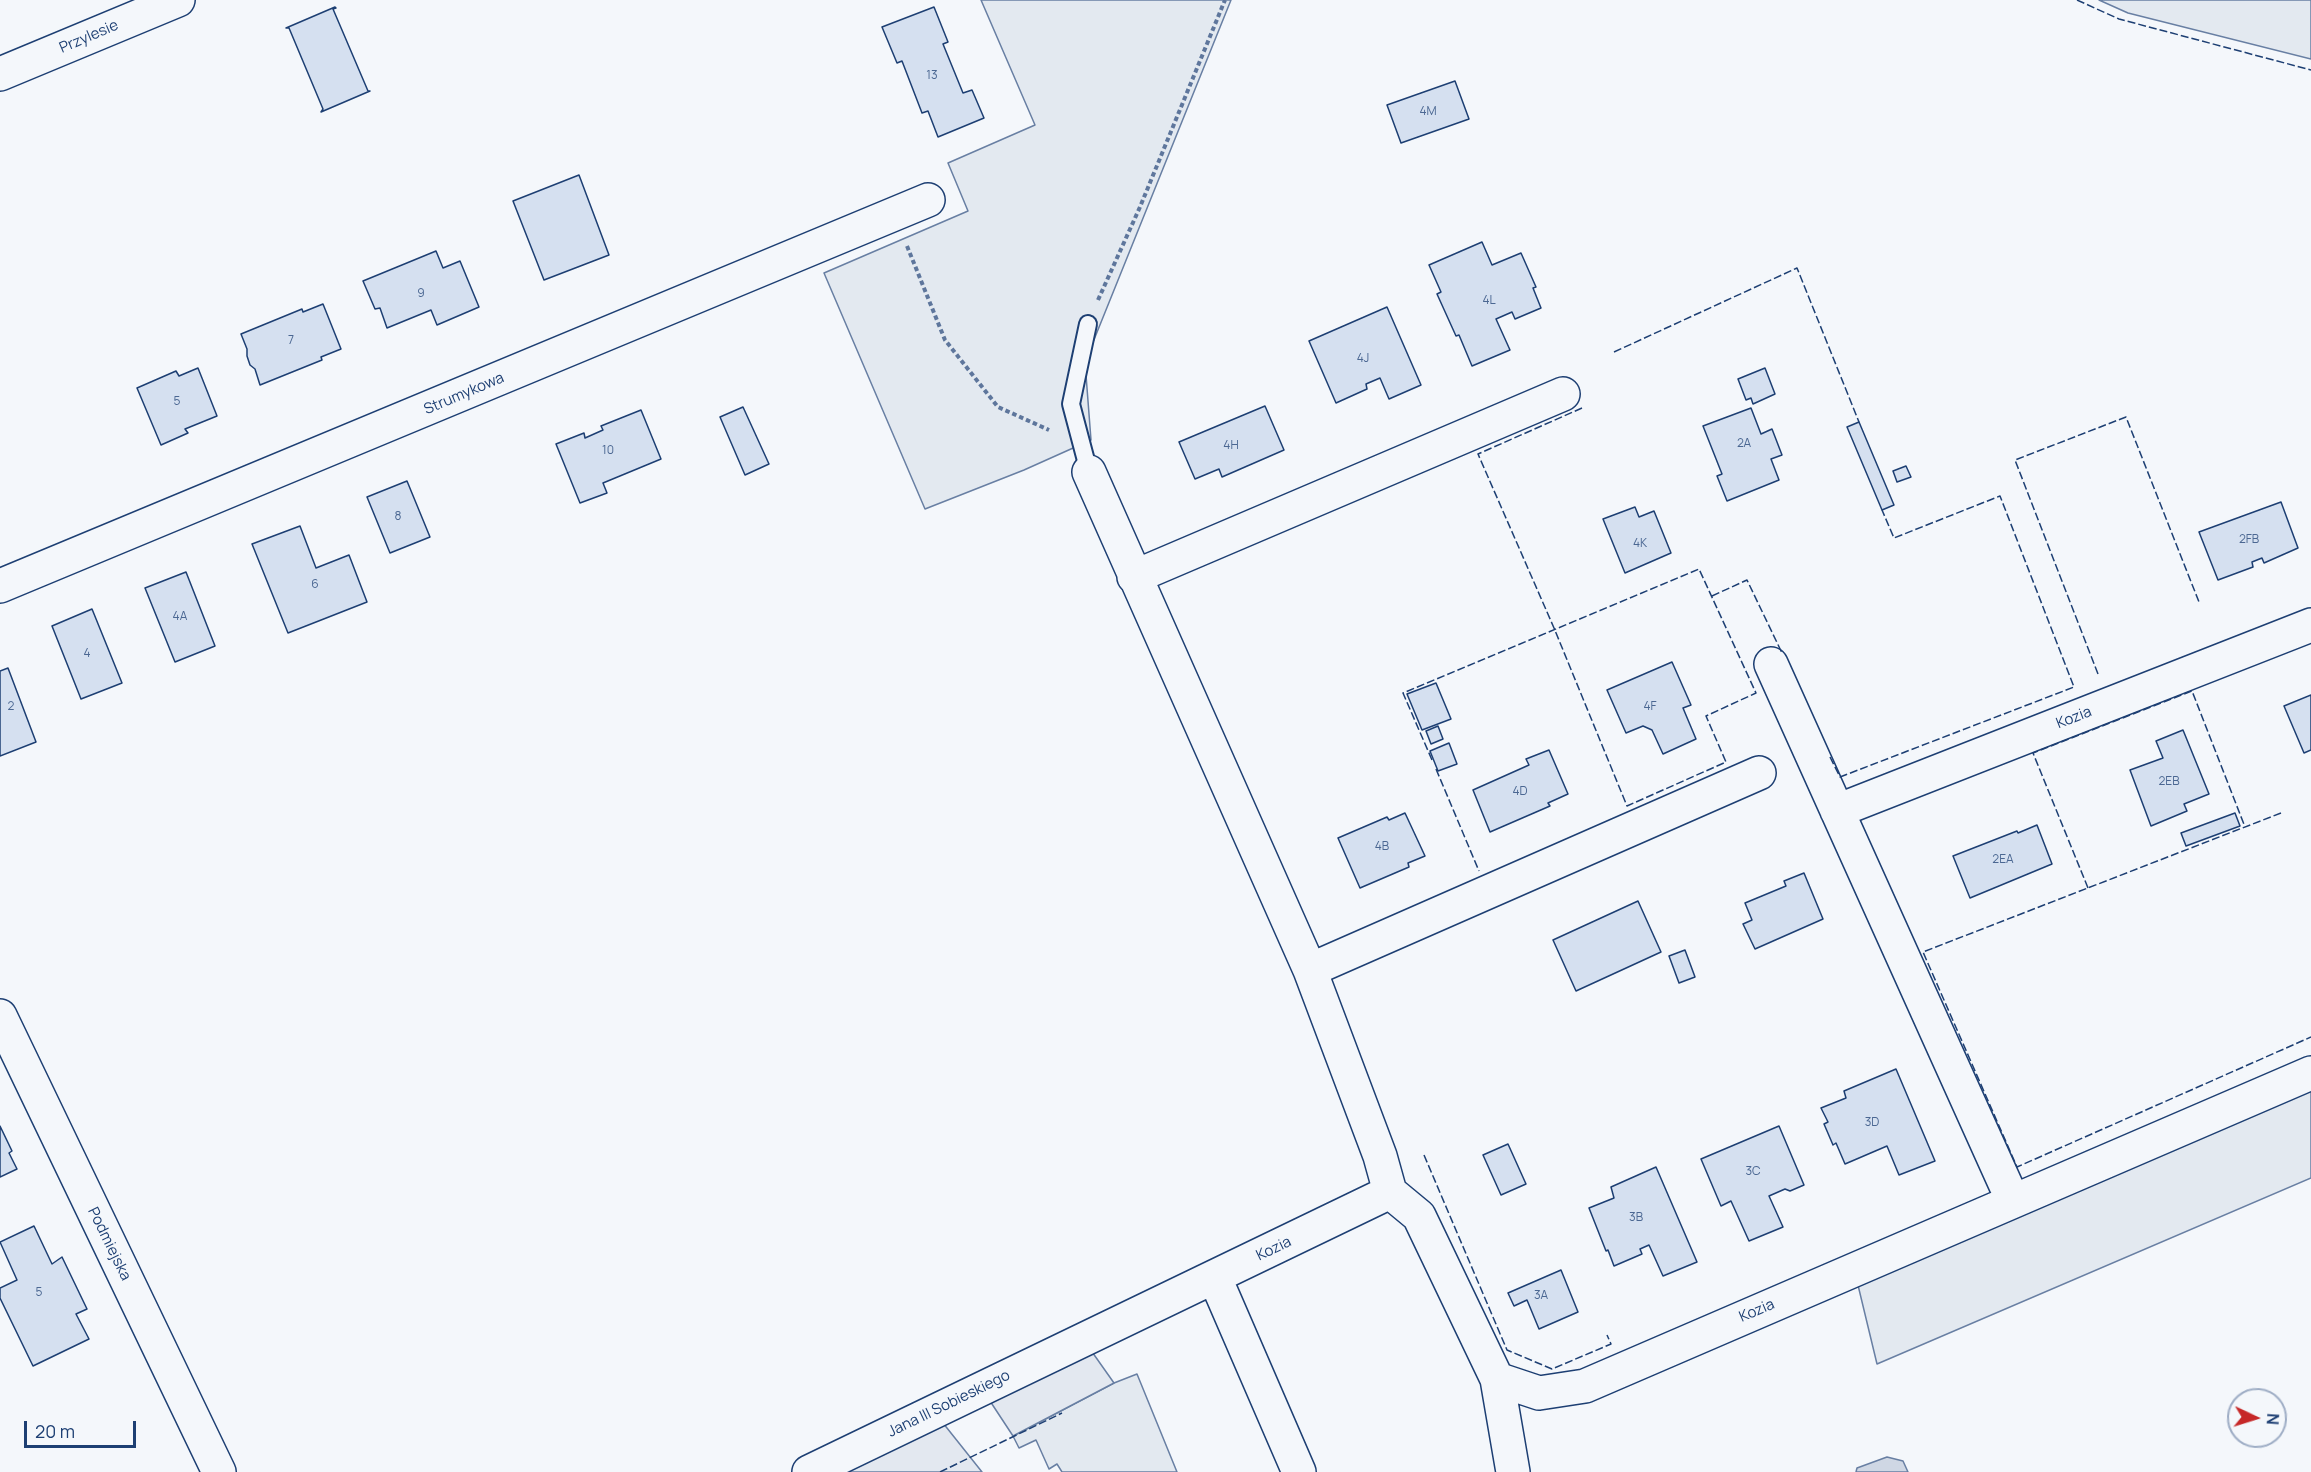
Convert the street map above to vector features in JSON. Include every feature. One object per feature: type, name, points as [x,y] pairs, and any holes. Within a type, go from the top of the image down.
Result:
[{"type":"street","name":"Przylesie","points":[[0,74],[178,0]]},
{"type":"street","name":"Strumykowa","points":[[0,586],[928,200]]},
{"type":"street","points":[[1134,577],[1563,394]]},
{"type":"street","points":[[1085,458],[1134,577],[1310,970],[1380,1156],[1390,1192],[1419,1216],[1497,1379],[1514,1472]]},
{"type":"street","name":"Kozia","points":[[1837,811],[2311,625]]},
{"type":"street","points":[[1772,664],[2013,1201]]},
{"type":"street","points":[[1310,970],[1759,773]]},
{"type":"street","name":"Podmiejska","points":[[0,1016],[219,1472]]},
{"type":"street","name":"Kozia","points":[[1497,1379],[1539,1393],[1585,1386],[2311,1073]]},
{"type":"street","name":"Kozia","points":[[1090,1337],[1390,1192]]},
{"type":"street","points":[[1215,1278],[1299,1472]]},
{"type":"street","name":"Jana III Sobieskiego","points":[[809,1472],[1090,1337]]},
{"type":"lane","points":[[1085,458],[1071,404],[1088,324]]},
{"type":"path","points":[[1088,324],[1140,207],[1225,0]]},
{"type":"path","points":[[895,215],[945,340],[999,407],[1085,458]]},
{"type":"shaded area","points":[[981,0],[1231,0],[1085,362],[1091,440],[1024,470],[925,509],[824,273],[968,211],[948,163],[1035,125]]},
{"type":"shaded area","points":[[2099,0],[2311,0],[2311,59],[2128,13]]},
{"type":"shaded area","points":[[2311,1088],[2311,1178],[1877,1364],[1857,1281]]},
{"type":"shaded area","points":[[1090,1349],[1114,1383],[1013,1436],[990,1401]]},
{"type":"shaded area","points":[[1137,1374],[1177,1472],[1062,1472],[1057,1464],[1049,1469],[1036,1440],[1019,1448],[1013,1436],[1114,1383]]},
{"type":"shaded area","points":[[943,1423],[982,1472],[843,1472]]},
{"type":"shaded area","points":[[1887,1457],[1903,1461],[1908,1472],[1856,1472],[1857,1468]]},
{"type":"building","points":[[335,7],[333,9],[368,91],[370,91],[321,112],[323,109],[289,28],[286,28]]},
{"type":"building","points":[[934,7],[948,42],[943,44],[963,93],[972,90],[984,118],[938,137],[928,111],[922,113],[902,61],[897,63],[882,27]]},
{"type":"building","points":[[1455,81],[1469,119],[1401,143],[1387,105]]},
{"type":"building","points":[[579,175],[609,255],[544,280],[513,201]]},
{"type":"building","points":[[1482,242],[1492,265],[1521,253],[1536,287],[1533,288],[1541,308],[1515,319],[1512,312],[1496,319],[1510,350],[1472,366],[1459,335],[1456,336],[1437,294],[1441,292],[1429,265]]},
{"type":"building","points":[[436,251],[443,268],[460,261],[479,307],[437,325],[431,310],[387,328],[380,308],[375,309],[363,281]]},
{"type":"building","points":[[323,304],[341,349],[321,357],[322,360],[260,385],[255,369],[250,365],[241,334],[302,309],[303,312]]},
{"type":"building","points":[[1387,307],[1421,385],[1389,399],[1380,378],[1366,384],[1367,389],[1336,403],[1309,341]]},
{"type":"building","points":[[198,368],[217,416],[185,429],[188,433],[161,445],[137,388],[176,371],[179,376]]},
{"type":"building","points":[[1765,368],[1775,394],[1753,404],[1751,398],[1746,400],[1738,379]]},
{"type":"building","points":[[1265,406],[1284,450],[1222,477],[1219,469],[1195,479],[1179,442]]},
{"type":"building","points":[[743,407],[769,464],[745,475],[720,417]]},
{"type":"building","points":[[1751,408],[1761,434],[1772,429],[1782,455],[1771,459],[1779,480],[1727,501],[1717,476],[1722,474],[1703,426]]},
{"type":"building","points":[[641,410],[661,459],[603,483],[607,493],[580,503],[556,444],[584,433],[585,438],[603,430],[601,426]]},
{"type":"building","points":[[1859,422],[1894,505],[1882,510],[1847,427]]},
{"type":"building","points":[[1906,466],[1911,477],[1897,482],[1893,471]]},
{"type":"building","points":[[407,481],[430,537],[390,553],[367,497]]},
{"type":"building","points":[[2281,502],[2298,548],[2264,563],[2262,558],[2252,562],[2253,567],[2218,580],[2199,532]]},
{"type":"building","points":[[1635,507],[1639,517],[1654,511],[1671,553],[1625,573],[1603,519]]},
{"type":"building","points":[[300,526],[316,568],[349,555],[367,602],[288,633],[252,544]]},
{"type":"building","points":[[186,572],[215,646],[175,662],[145,588]]},
{"type":"building","points":[[92,609],[122,683],[81,699],[52,626]]},
{"type":"building","points":[[1672,662],[1691,705],[1683,708],[1696,739],[1663,754],[1652,730],[1643,726],[1626,733],[1607,690]]},
{"type":"building","points":[[8,668],[36,742],[0,756],[0,671]]},
{"type":"building","points":[[1436,683],[1451,719],[1422,730],[1407,694]]},
{"type":"building","points":[[2311,695],[2311,750],[2304,753],[2284,706]]},
{"type":"building","points":[[1438,726],[1443,739],[1431,744],[1426,731]]},
{"type":"building","points":[[2183,730],[2209,794],[2184,804],[2187,811],[2151,826],[2130,770],[2163,758],[2156,741]]},
{"type":"building","points":[[1449,743],[1457,764],[1438,771],[1430,751]]},
{"type":"building","points":[[1549,750],[1568,794],[1548,803],[1550,806],[1490,832],[1473,790],[1529,765],[1526,759]]},
{"type":"building","points":[[1405,813],[1425,856],[1408,863],[1409,867],[1360,888],[1338,838],[1387,817],[1389,820]]},
{"type":"building","points":[[2235,813],[2240,826],[2186,846],[2181,833]]},
{"type":"building","points":[[2037,825],[2052,864],[1970,898],[1953,856]]},
{"type":"building","points":[[1804,873],[1823,919],[1755,949],[1743,924],[1752,920],[1745,903],[1786,886],[1784,881]]},
{"type":"building","points":[[1638,901],[1661,952],[1576,991],[1553,940]]},
{"type":"building","points":[[1685,950],[1695,977],[1679,983],[1669,956]]},
{"type":"building","points":[[1896,1069],[1935,1161],[1899,1175],[1887,1146],[1845,1164],[1824,1124],[1828,1122],[1821,1108],[1846,1098],[1844,1091]]},
{"type":"building","points":[[0,1126],[12,1151],[9,1153],[17,1169],[0,1177]]},
{"type":"building","points":[[1779,1126],[1804,1185],[1790,1191],[1785,1189],[1769,1196],[1783,1227],[1749,1241],[1731,1201],[1721,1206],[1701,1159]]},
{"type":"building","points":[[1508,1144],[1526,1184],[1501,1195],[1483,1155]]},
{"type":"building","points":[[1656,1167],[1697,1262],[1663,1276],[1649,1245],[1640,1249],[1642,1254],[1614,1266],[1589,1208],[1614,1198],[1611,1187]]},
{"type":"building","points":[[34,1226],[52,1264],[62,1257],[87,1309],[76,1314],[89,1339],[33,1366],[0,1298],[0,1288],[17,1280],[0,1242]]},
{"type":"building","points":[[1561,1270],[1578,1312],[1539,1329],[1527,1300],[1514,1306],[1508,1293]]},
{"type":"fence","points":[[2077,0],[2119,19],[2311,70]]},
{"type":"fence","points":[[1614,352],[1797,268],[1859,422]]},
{"type":"fence","points":[[1432,760],[1403,693],[1699,569],[1756,693],[1706,716],[1726,762],[1627,806],[1554,628],[1478,454],[1582,408]]},
{"type":"fence","points":[[2098,674],[2015,460],[2126,417],[2199,602]]},
{"type":"fence","points":[[1830,757],[1840,777],[2074,687],[2000,496],[1894,538],[1882,510]]},
{"type":"fence","points":[[1712,596],[1747,580],[1782,653]]},
{"type":"fence","points":[[2088,888],[2033,753],[2192,691],[2245,827]]},
{"type":"fence","points":[[1436,769],[1479,871]]},
{"type":"fence","points":[[2281,813],[1923,952],[2017,1167],[2311,1037]]},
{"type":"fence","points":[[1424,1155],[1507,1350],[1552,1369],[1611,1344],[1607,1335]]},
{"type":"fence","points":[[940,1472],[1062,1413]]}]
